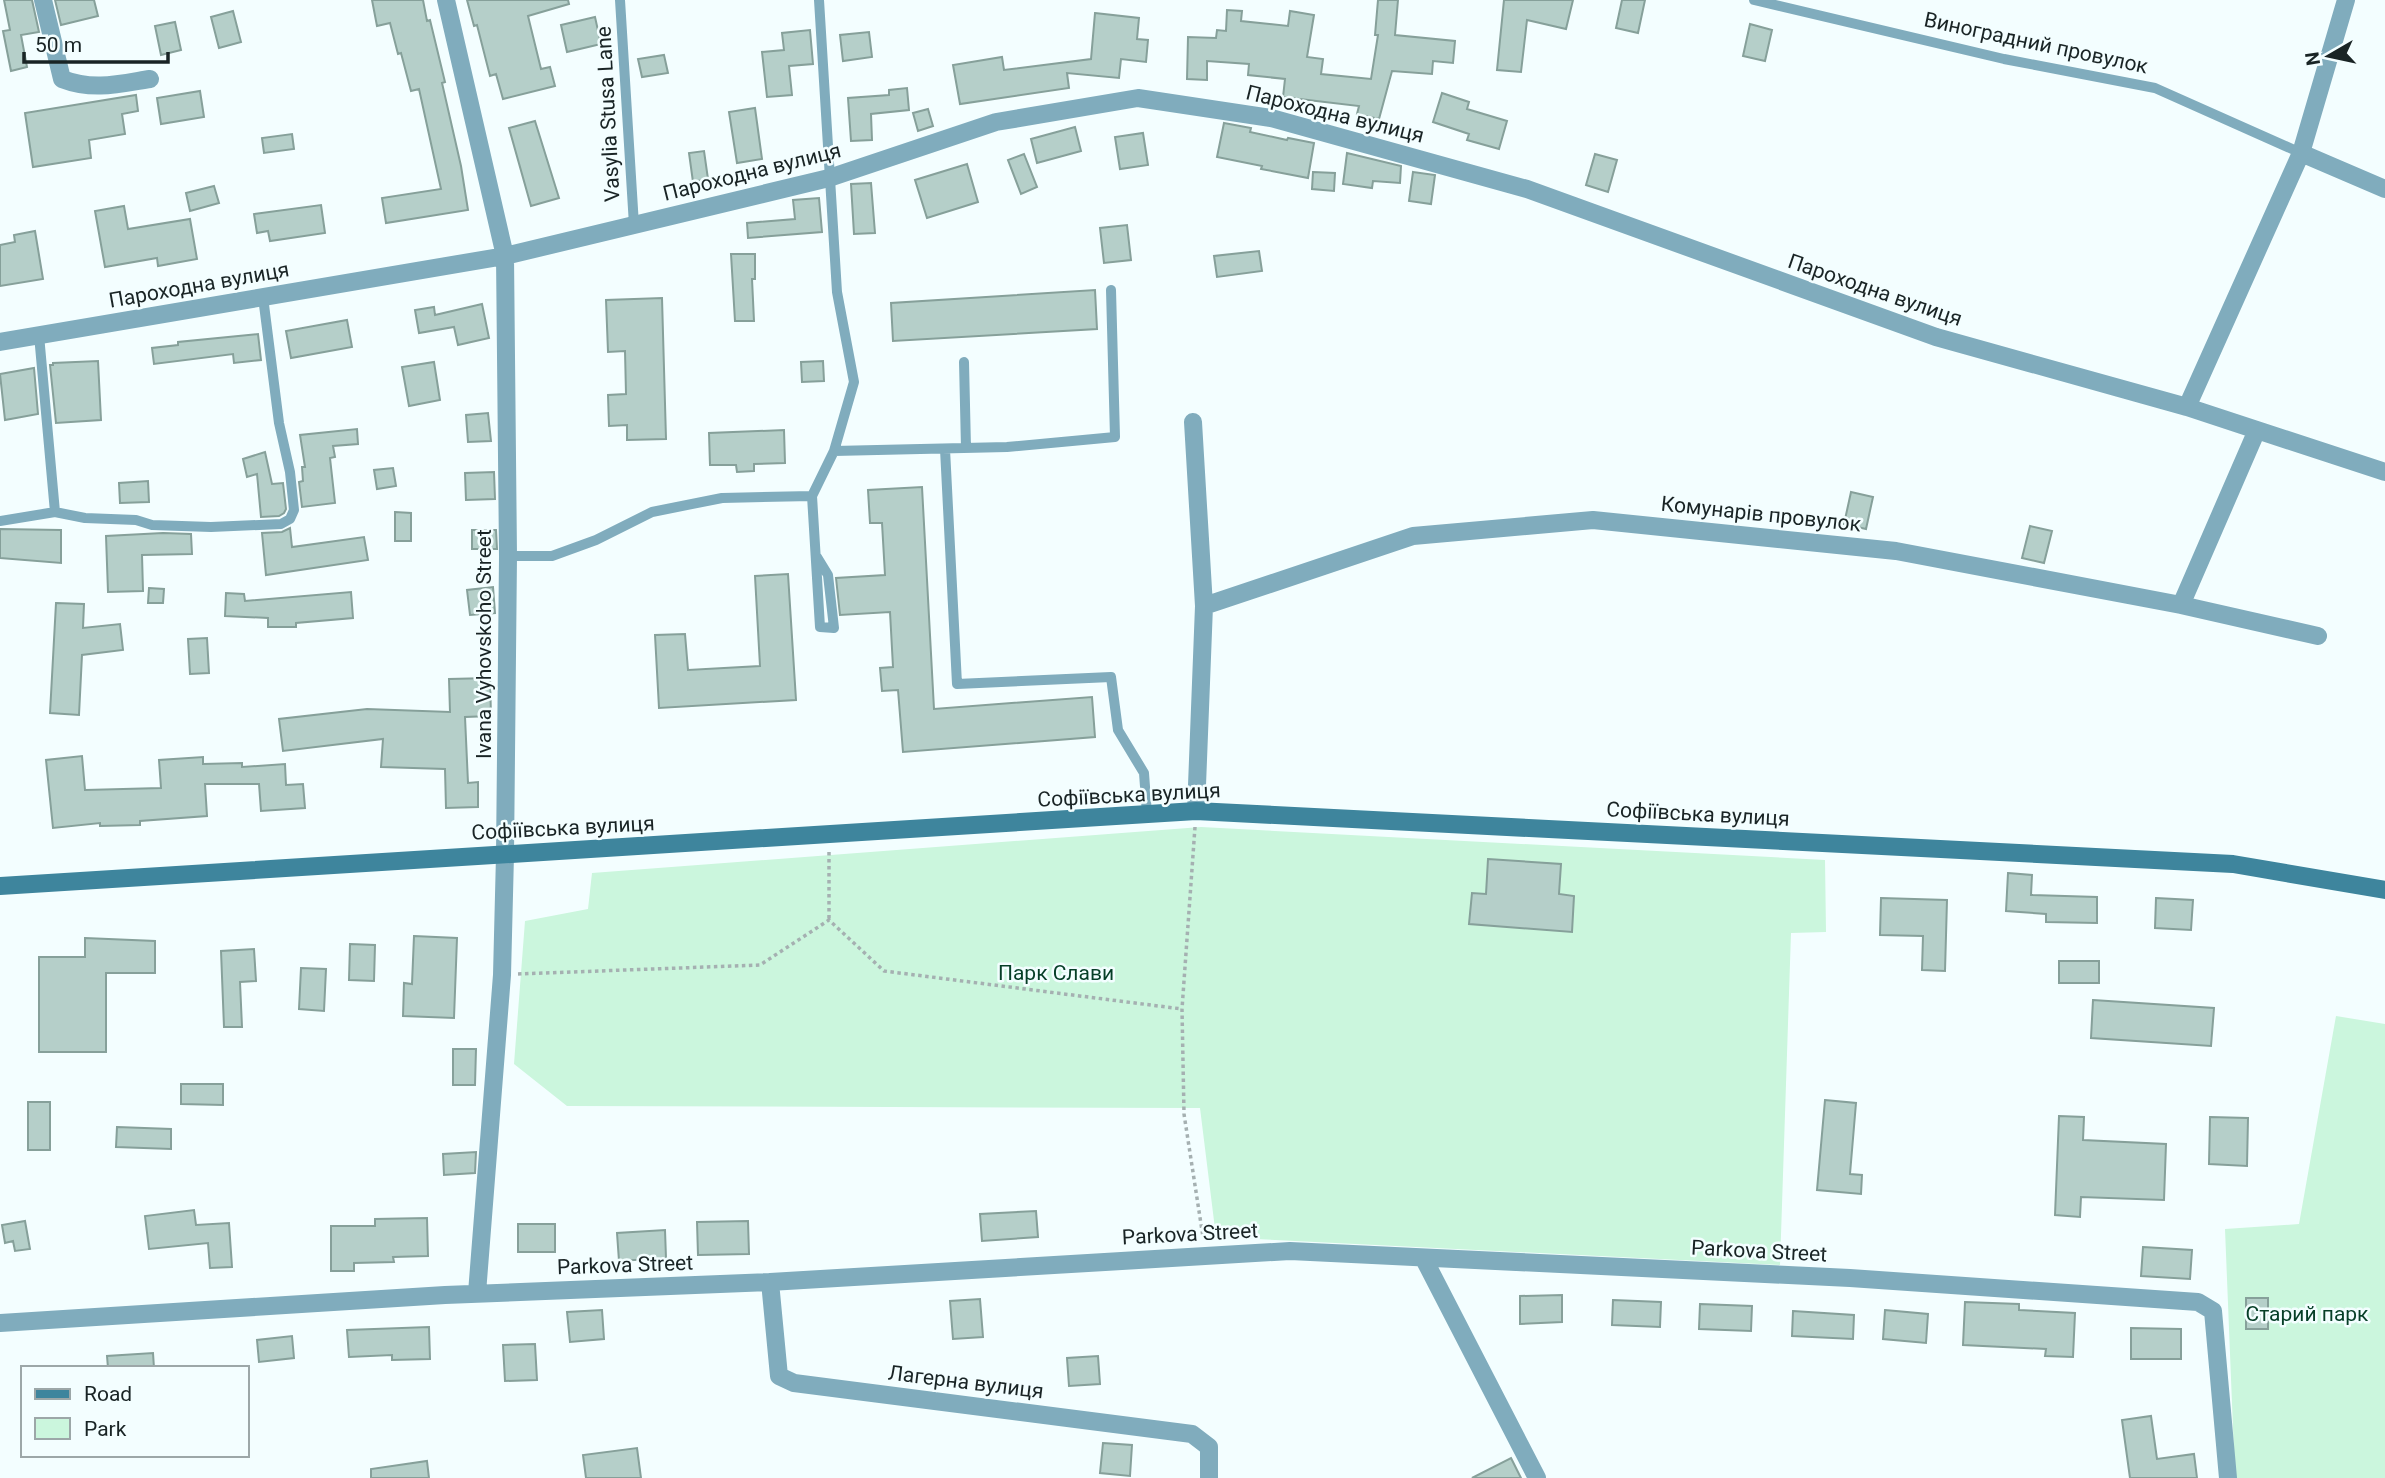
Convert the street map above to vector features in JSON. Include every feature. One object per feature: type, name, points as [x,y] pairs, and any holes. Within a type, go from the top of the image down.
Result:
[{"type":"street","points":[[43,0],[62,79],[78,85],[100,87],[150,79]]},
{"type":"street","name":"Ivana Vyhovskoho Street","points":[[446,0],[505,256],[508,556],[502,975],[477,1293]]},
{"type":"street","points":[[2187,407],[2301,153],[2346,0]]},
{"type":"street","name":"Пароходна вулиця","points":[[0,342],[505,256],[829,178],[996,122],[1138,98],[1271,118],[1527,188],[1936,337],[2187,407],[2385,472]]},
{"type":"street","points":[[2301,153],[2385,189]]},
{"type":"street","points":[[1193,422],[1204,606],[1196,811]]},
{"type":"street","points":[[2181,605],[2257,430]]},
{"type":"street","name":"Комунарів провулок","points":[[1204,606],[1413,536],[1593,520],[1896,551],[2181,605],[2318,636]]},
{"type":"street","name":"Софіївська вулиця","points":[[0,886],[1196,811],[2233,864],[2385,890]]},
{"type":"street","name":"Parkova Street","points":[[0,1323],[477,1293],[769,1282],[1290,1251],[1850,1278],[2198,1301],[2213,1311],[2228,1478]]},
{"type":"street","points":[[1424,1259],[1537,1478]]},
{"type":"street","name":"Лагерна вулиця","points":[[769,1282],[779,1376],[794,1383],[1192,1434],[1209,1447],[1209,1478]]},
{"type":"lane","name":"Vasylia Stusa Lane","points":[[620,0],[634,225]]},
{"type":"lane","points":[[817,557],[828,575],[834,628],[820,627],[812,496],[834,451],[854,383],[837,292],[819,0]]},
{"type":"lane","name":"Виноградний провулок","points":[[1754,0],[2004,59],[2155,88],[2301,153]]},
{"type":"lane","points":[[834,451],[1007,447],[1115,438],[1111,290]]},
{"type":"lane","points":[[0,521],[55,512],[85,519],[136,520],[152,525],[211,527],[281,524],[290,519],[294,510],[290,472],[279,423],[263,297]]},
{"type":"lane","points":[[39,335],[55,512]]},
{"type":"lane","points":[[964,362],[966,448]]},
{"type":"lane","points":[[945,449],[957,684],[1111,677],[1118,730],[1144,773],[1147,814]]},
{"type":"lane","points":[[508,556],[552,556],[596,540],[652,512],[664,509],[722,498],[812,496]]},
{"type":"path","points":[[1196,811],[1182,1009],[1184,1114],[1206,1255]]},
{"type":"path","points":[[829,835],[829,920],[884,971],[1182,1009]]},
{"type":"path","points":[[502,975],[760,965],[829,920]]},
{"type":"green space","name":"Парк Слави","points":[[1201,827],[1825,860],[1826,932],[1791,933],[1780,1265],[1216,1237],[1200,1108],[567,1106],[514,1064],[525,921],[588,909],[592,873]]},
{"type":"green space","name":"Старий парк","points":[[2336,1016],[2385,1024],[2385,1478],[2235,1478],[2225,1229],[2299,1224]]},
{"type":"building","points":[[4,0],[32,0],[39,32],[21,35],[27,67],[11,71],[3,31],[10,30]]},
{"type":"building","points":[[55,0],[94,0],[98,16],[61,25]]},
{"type":"building","points":[[372,0],[423,0],[445,82],[442,83],[468,210],[386,223],[382,198],[441,189],[419,89],[411,91],[390,23],[377,26]]},
{"type":"building","points":[[467,0],[568,0],[569,4],[528,16],[541,69],[550,67],[555,86],[503,99],[496,74],[490,76],[477,25],[474,26]]},
{"type":"building","points":[[1378,0],[1398,0],[1395,35],[1455,41],[1453,63],[1433,61],[1432,74],[1392,71],[1379,119],[1357,114],[1359,106],[1283,97],[1285,79],[1248,75],[1249,64],[1207,61],[1207,80],[1187,79],[1188,37],[1216,38],[1217,30],[1226,31],[1227,10],[1242,11],[1241,21],[1288,26],[1290,11],[1314,15],[1307,57],[1323,59],[1321,74],[1371,79],[1378,35],[1375,35]]},
{"type":"building","points":[[1504,0],[1573,0],[1566,29],[1527,20],[1521,72],[1497,70]]},
{"type":"building","points":[[1622,0],[1645,0],[1638,33],[1616,28]]},
{"type":"building","points":[[233,11],[241,42],[219,48],[211,17]]},
{"type":"building","points":[[1095,13],[1139,18],[1137,39],[1148,40],[1146,62],[1121,59],[1119,78],[1067,73],[1069,88],[960,104],[953,65],[1002,57],[1004,70],[1091,59]]},
{"type":"building","points":[[595,17],[601,44],[567,52],[561,25]]},
{"type":"building","points":[[175,22],[181,50],[161,55],[155,26]]},
{"type":"building","points":[[1750,24],[1772,30],[1765,61],[1743,56]]},
{"type":"building","points":[[810,30],[813,64],[789,66],[792,95],[767,97],[762,52],[784,50],[782,33]]},
{"type":"building","points":[[869,32],[872,57],[843,61],[840,35]]},
{"type":"building","points":[[664,55],[668,73],[642,77],[638,59]]},
{"type":"building","points":[[907,88],[909,110],[871,114],[872,140],[851,141],[848,98],[889,95],[889,90]]},
{"type":"building","points":[[200,91],[204,117],[161,124],[157,98]]},
{"type":"building","points":[[1442,93],[1469,102],[1467,109],[1507,121],[1499,149],[1467,140],[1469,134],[1433,122]]},
{"type":"building","points":[[136,95],[138,111],[122,114],[125,134],[89,140],[91,158],[33,167],[25,113]]},
{"type":"building","points":[[755,108],[762,159],[737,163],[729,112]]},
{"type":"building","points":[[928,109],[933,126],[918,131],[913,113]]},
{"type":"building","points":[[535,121],[559,198],[531,206],[509,128]]},
{"type":"building","points":[[1224,123],[1251,128],[1250,132],[1314,143],[1308,178],[1217,157]]},
{"type":"building","points":[[1075,127],[1081,151],[1037,163],[1031,139]]},
{"type":"building","points":[[1143,133],[1148,165],[1120,169],[1115,137]]},
{"type":"building","points":[[292,134],[294,149],[264,153],[262,138]]},
{"type":"building","points":[[704,151],[708,179],[693,182],[689,153]]},
{"type":"building","points":[[1347,153],[1401,166],[1400,183],[1373,181],[1372,188],[1343,184]]},
{"type":"building","points":[[1024,154],[1037,187],[1021,194],[1008,160]]},
{"type":"building","points":[[1595,154],[1617,160],[1608,192],[1586,185]]},
{"type":"building","points":[[967,164],[978,202],[927,218],[915,180]]},
{"type":"building","points":[[1313,172],[1335,173],[1334,191],[1312,189]]},
{"type":"building","points":[[1413,172],[1435,175],[1431,204],[1409,201]]},
{"type":"building","points":[[871,183],[875,233],[854,234],[851,184]]},
{"type":"building","points":[[214,186],[219,203],[190,211],[186,193]]},
{"type":"building","points":[[819,198],[822,232],[748,238],[747,223],[795,219],[793,200]]},
{"type":"building","points":[[321,205],[325,233],[270,241],[268,231],[257,233],[254,214]]},
{"type":"building","points":[[124,206],[128,229],[190,219],[197,259],[158,266],[157,258],[105,267],[95,211]]},
{"type":"building","points":[[1127,225],[1131,260],[1104,263],[1100,228]]},
{"type":"building","points":[[35,231],[43,279],[0,286],[0,245],[15,242],[14,235]]},
{"type":"building","points":[[1259,251],[1262,271],[1217,277],[1214,256]]},
{"type":"building","points":[[731,254],[755,254],[755,279],[752,279],[754,321],[735,321]]},
{"type":"building","points":[[1095,290],[1097,329],[893,341],[891,303]]},
{"type":"building","points":[[662,298],[666,439],[627,440],[627,425],[609,426],[608,395],[626,394],[625,351],[608,352],[606,300]]},
{"type":"building","points":[[482,304],[489,338],[458,345],[454,327],[419,333],[415,310],[434,307],[435,315]]},
{"type":"building","points":[[347,320],[352,347],[291,358],[286,331]]},
{"type":"building","points":[[258,334],[261,360],[234,363],[233,354],[154,364],[152,348],[178,345],[178,342]]},
{"type":"building","points":[[98,361],[101,420],[56,423],[50,365]]},
{"type":"building","points":[[823,361],[824,381],[802,382],[801,362]]},
{"type":"building","points":[[434,362],[440,400],[409,406],[402,367]]},
{"type":"building","points":[[34,368],[38,414],[5,420],[0,374]]},
{"type":"building","points":[[488,413],[491,441],[468,442],[466,415]]},
{"type":"building","points":[[357,429],[358,444],[333,446],[335,457],[330,458],[335,503],[302,507],[299,482],[303,481],[302,467],[305,467],[300,435]]},
{"type":"building","points":[[784,430],[785,463],[754,464],[754,471],[737,472],[736,465],[710,465],[709,433]]},
{"type":"building","points":[[265,452],[272,484],[283,483],[286,509],[279,516],[261,517],[257,474],[247,477],[243,459]]},
{"type":"building","points":[[393,468],[396,486],[377,489],[374,470]]},
{"type":"building","points":[[494,472],[495,499],[466,500],[465,473]]},
{"type":"building","points":[[148,481],[149,502],[120,503],[119,483]]},
{"type":"building","points":[[922,487],[934,709],[1092,697],[1095,737],[903,752],[898,690],[882,691],[880,668],[893,667],[890,612],[840,615],[836,578],[885,575],[882,523],[870,523],[868,490]]},
{"type":"building","points":[[1851,492],[1873,497],[1866,529],[1844,524]]},
{"type":"building","points":[[395,512],[411,513],[411,541],[395,541]]},
{"type":"building","points":[[2030,526],[2052,531],[2044,563],[2022,558]]},
{"type":"building","points":[[290,528],[292,547],[364,537],[368,560],[266,575],[262,533],[282,532]]},
{"type":"building","points":[[0,529],[61,530],[61,563],[0,558]]},
{"type":"building","points":[[472,530],[496,530],[497,549],[472,549]]},
{"type":"building","points":[[191,534],[192,554],[142,555],[143,591],[108,592],[106,536]]},
{"type":"building","points":[[788,574],[796,700],[659,708],[655,635],[685,634],[688,670],[760,666],[755,576]]},
{"type":"building","points":[[493,587],[495,613],[470,615],[467,590]]},
{"type":"building","points":[[149,588],[164,589],[163,603],[148,603]]},
{"type":"building","points":[[351,592],[353,618],[296,623],[296,627],[268,627],[268,618],[225,616],[226,593],[244,594],[245,601]]},
{"type":"building","points":[[56,603],[84,604],[83,628],[120,624],[123,650],[82,655],[79,715],[50,713]]},
{"type":"building","points":[[207,638],[209,673],[190,674],[188,639]]},
{"type":"building","points":[[490,678],[491,716],[465,717],[468,783],[478,782],[478,807],[446,808],[445,769],[381,767],[383,739],[283,751],[279,719],[367,709],[450,712],[449,679]]},
{"type":"building","points":[[82,756],[85,790],[161,788],[159,760],[203,757],[203,764],[242,763],[242,767],[285,764],[286,785],[303,784],[305,808],[261,811],[259,784],[205,784],[207,816],[140,821],[140,825],[100,826],[100,823],[53,828],[46,760]]},
{"type":"building","points":[[1488,859],[1561,864],[1559,894],[1574,896],[1572,932],[1469,924],[1472,893],[1486,894]]},
{"type":"building","points":[[2008,873],[2032,875],[2031,895],[2097,897],[2097,923],[2046,922],[2046,914],[2006,911]]},
{"type":"building","points":[[1881,898],[1947,900],[1945,971],[1922,970],[1923,936],[1880,935]]},
{"type":"building","points":[[2156,898],[2193,900],[2191,930],[2155,928]]},
{"type":"building","points":[[414,936],[457,938],[454,1018],[403,1016],[404,983],[412,984]]},
{"type":"building","points":[[85,938],[155,941],[155,973],[106,973],[106,1052],[39,1052],[39,957],[85,957]]},
{"type":"building","points":[[350,944],[375,945],[374,981],[349,980]]},
{"type":"building","points":[[254,949],[256,981],[240,982],[242,1027],[224,1027],[221,951]]},
{"type":"building","points":[[2059,961],[2099,961],[2099,983],[2059,983]]},
{"type":"building","points":[[301,968],[326,969],[324,1011],[299,1009]]},
{"type":"building","points":[[2093,1000],[2214,1008],[2211,1046],[2091,1038]]},
{"type":"building","points":[[453,1049],[476,1049],[475,1085],[453,1085]]},
{"type":"building","points":[[181,1084],[223,1084],[223,1105],[181,1104]]},
{"type":"building","points":[[1825,1100],[1856,1103],[1850,1174],[1862,1175],[1861,1194],[1817,1190]]},
{"type":"building","points":[[28,1102],[50,1102],[50,1150],[28,1150]]},
{"type":"building","points":[[2059,1116],[2084,1117],[2083,1140],[2166,1144],[2164,1200],[2081,1197],[2080,1217],[2055,1215]]},
{"type":"building","points":[[2210,1117],[2248,1118],[2247,1166],[2209,1164]]},
{"type":"building","points":[[117,1127],[171,1129],[171,1149],[116,1147]]},
{"type":"building","points":[[476,1152],[475,1173],[444,1175],[443,1154]]},
{"type":"building","points":[[194,1210],[196,1225],[229,1223],[232,1267],[210,1268],[208,1243],[149,1249],[145,1216]]},
{"type":"building","points":[[1036,1211],[1038,1237],[982,1241],[980,1214]]},
{"type":"building","points":[[427,1218],[428,1256],[393,1257],[394,1262],[354,1263],[354,1271],[331,1271],[331,1226],[375,1226],[375,1219]]},
{"type":"building","points":[[25,1221],[30,1249],[15,1251],[13,1241],[5,1243],[2,1225]]},
{"type":"building","points":[[748,1221],[749,1254],[698,1255],[697,1222]]},
{"type":"building","points":[[518,1224],[555,1224],[555,1252],[518,1252]]},
{"type":"building","points":[[665,1230],[666,1258],[619,1261],[617,1233]]},
{"type":"building","points":[[2143,1247],[2192,1250],[2190,1279],[2141,1276]]},
{"type":"building","points":[[1562,1295],[1562,1322],[1520,1324],[1520,1296]]},
{"type":"building","points":[[2246,1298],[2268,1298],[2268,1329],[2246,1329]]},
{"type":"building","points":[[980,1299],[983,1337],[953,1339],[950,1301]]},
{"type":"building","points":[[1613,1300],[1661,1302],[1660,1327],[1612,1325]]},
{"type":"building","points":[[1965,1302],[2019,1304],[2019,1310],[2075,1313],[2073,1357],[2045,1356],[2046,1349],[1963,1345]]},
{"type":"building","points":[[1700,1304],[1752,1306],[1751,1331],[1699,1329]]},
{"type":"building","points":[[602,1310],[604,1339],[570,1342],[567,1312]]},
{"type":"building","points":[[1885,1310],[1928,1314],[1926,1343],[1883,1339]]},
{"type":"building","points":[[1793,1311],[1854,1315],[1853,1339],[1792,1336]]},
{"type":"building","points":[[429,1327],[430,1359],[392,1360],[392,1355],[349,1357],[347,1330]]},
{"type":"building","points":[[2131,1328],[2181,1329],[2181,1359],[2131,1359]]},
{"type":"building","points":[[292,1336],[294,1358],[259,1362],[257,1340]]},
{"type":"building","points":[[535,1344],[537,1380],[505,1381],[503,1345]]},
{"type":"building","points":[[153,1353],[154,1366],[108,1366],[107,1356]]},
{"type":"building","points":[[1098,1356],[1100,1384],[1069,1386],[1067,1358]]},
{"type":"building","points":[[2151,1416],[2157,1459],[2194,1454],[2197,1478],[2130,1478],[2122,1420]]},
{"type":"building","points":[[1103,1443],[1132,1445],[1130,1476],[1100,1473]]},
{"type":"building","points":[[637,1448],[641,1478],[586,1478],[583,1455]]},
{"type":"building","points":[[1511,1458],[1521,1478],[1472,1478]]},
{"type":"building","points":[[427,1461],[429,1478],[371,1478],[371,1469]]}]
